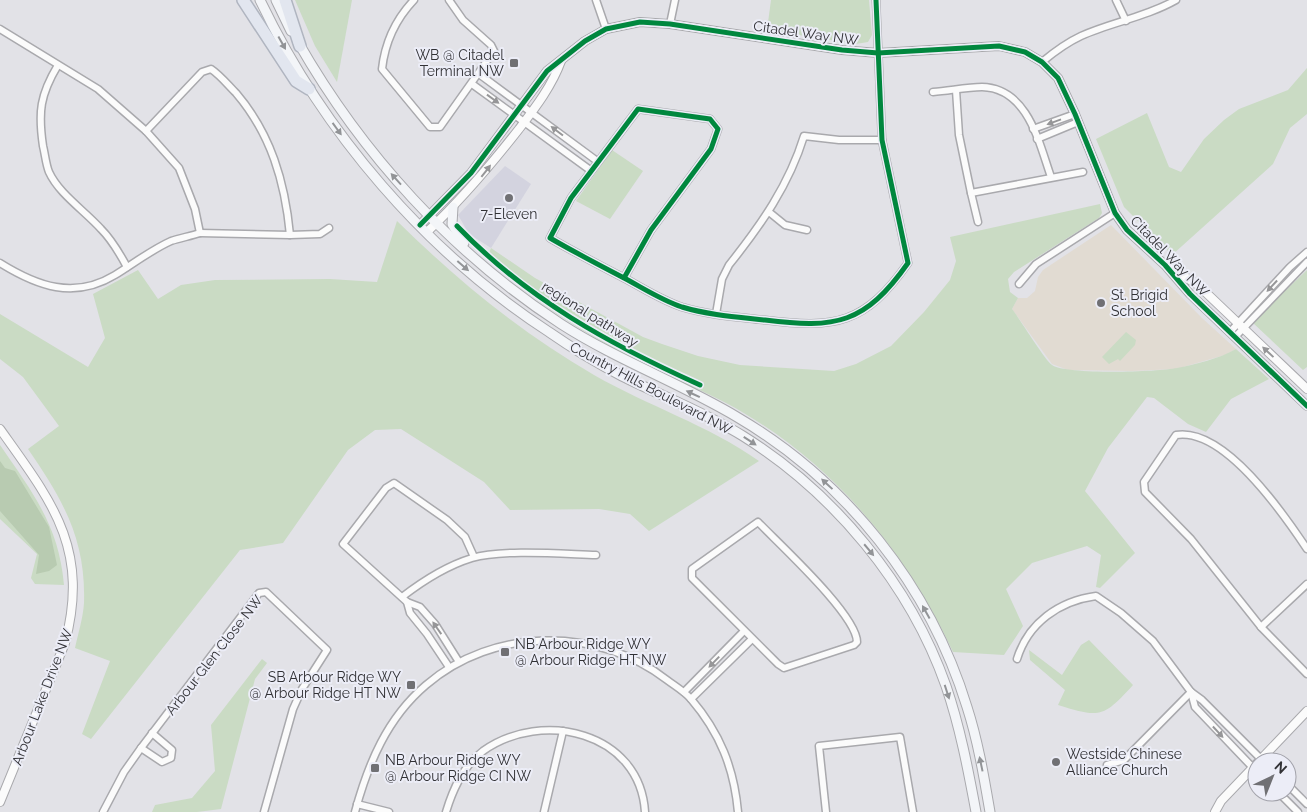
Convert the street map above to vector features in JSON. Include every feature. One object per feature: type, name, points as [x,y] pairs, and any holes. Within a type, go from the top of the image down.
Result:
[{"type":"highway","points":[[243,0],[296,81],[309,89]]},
{"type":"highway","points":[[285,0],[300,46]]},
{"type":"main road","name":"Country Hills Boulevard NW","points":[[260,0],[309,89],[346,140],[427,232],[492,290],[548,332],[621,375],[715,420],[744,437],[786,467],[830,506],[874,555],[907,606],[928,644],[945,684],[956,719],[976,812]]},
{"type":"main road","name":"Country Hills Boulevard NW","points":[[276,0],[324,87],[354,129],[392,175],[437,223],[473,256],[530,302],[583,338],[631,364],[708,401],[763,434],[804,464],[848,506],[891,555],[919,598],[944,646],[960,685],[975,735],[990,812]]},
{"type":"main road","points":[[453,207],[452,224],[473,256]]},
{"type":"street","points":[[414,0],[402,12],[391,31],[384,54],[382,69],[430,127],[440,127],[494,52],[491,44],[463,20],[450,0]]},
{"type":"street","points":[[596,0],[606,29]]},
{"type":"street","points":[[670,24],[675,0]]},
{"type":"street","points":[[624,278],[651,230],[711,149],[718,129],[710,119],[638,109],[590,170],[571,198],[550,238],[656,296],[681,307],[716,314],[798,324],[826,324],[848,318],[871,306],[889,290],[908,263],[882,140],[876,0]]},
{"type":"street","points":[[1116,0],[1126,21]]},
{"type":"street","points":[[1042,62],[1064,45],[1082,36],[1153,12],[1176,0]]},
{"type":"street","name":"Citadel Way NW","points":[[420,225],[471,173],[520,105],[548,71],[585,42],[606,29],[640,22],[670,24],[842,50],[878,53],[999,46],[1025,52],[1042,62],[1058,78],[1077,118],[1115,213],[1127,230],[1165,265],[1190,294],[1307,406]]},
{"type":"street","points":[[0,29],[98,89],[146,131],[179,168],[195,209],[200,233]]},
{"type":"street","name":"Citadel Way NW","points":[[427,232],[479,180],[555,78],[561,61]]},
{"type":"street","points":[[58,65],[47,84],[40,108],[40,127],[49,172],[102,229],[127,267]]},
{"type":"street","points":[[146,131],[205,69],[211,69],[216,72],[245,104],[269,146],[283,184],[290,235]]},
{"type":"street","points":[[479,74],[597,161]]},
{"type":"street","points":[[472,84],[590,170]]},
{"type":"street","points":[[933,92],[983,87],[999,90],[1020,104],[1037,138],[1051,178]]},
{"type":"street","points":[[956,90],[959,136],[978,222]]},
{"type":"street","points":[[1033,129],[1077,118]]},
{"type":"street","points":[[1037,138],[1077,118]]},
{"type":"street","points":[[716,314],[726,272],[768,212],[790,175],[804,136],[839,140],[882,140]]},
{"type":"street","points":[[971,193],[1083,172]]},
{"type":"street","points":[[768,212],[785,225],[807,230]]},
{"type":"street","points":[[1019,284],[1036,264],[1115,213]]},
{"type":"street","points":[[0,263],[25,278],[53,288],[82,288],[102,283],[171,241],[200,233],[320,234],[329,228]]},
{"type":"street","points":[[1233,335],[1290,267],[1307,252]]},
{"type":"street","points":[[1240,326],[1307,262]]},
{"type":"street","name":"Citadel Way NW","points":[[1165,265],[1198,285],[1307,389]]},
{"type":"street","points":[[1285,384],[1293,375]]},
{"type":"street","name":"Arbour Lake Drive NW","points":[[0,429],[38,481],[62,524],[70,557],[73,598],[71,621],[65,643],[0,802]]},
{"type":"street","points":[[1307,549],[1285,516],[1249,473],[1224,450],[1187,433],[1176,435],[1144,482],[1145,492],[1191,539],[1261,628],[1307,674]]},
{"type":"street","points":[[459,662],[435,624],[420,607],[404,600],[344,544],[386,488],[398,484],[447,520],[465,538],[474,557]]},
{"type":"street","points":[[758,522],[843,611],[857,639],[854,645],[850,647],[784,668],[744,631],[692,578],[691,571],[758,522]]},
{"type":"street","points":[[404,600],[439,571],[474,557],[537,553],[596,555]]},
{"type":"street","points":[[1261,628],[1307,584]]},
{"type":"street","name":"Arbour Glen Close NW","points":[[103,812],[124,772],[152,733],[259,593],[266,592],[327,650],[302,689],[293,709],[264,812]]},
{"type":"street","points":[[1017,659],[1020,648],[1034,626],[1054,611],[1083,598],[1096,596],[1121,613],[1153,641],[1191,692],[1202,700],[1254,752]]},
{"type":"street","points":[[404,600],[410,613],[427,634],[449,668]]},
{"type":"street","points":[[684,692],[744,631]]},
{"type":"street","points":[[691,699],[752,639]]},
{"type":"street","points":[[355,812],[371,759],[392,722],[425,685],[459,662],[493,648],[534,640],[576,641],[622,652],[653,668],[684,692],[708,722],[728,762],[736,783],[738,812]]},
{"type":"street","points":[[1107,765],[1124,760],[1191,692]]},
{"type":"street","points":[[1191,692],[1195,707],[1247,762]]},
{"type":"street","points":[[1269,752],[1307,711]]},
{"type":"street","points":[[446,812],[452,792],[465,770],[482,752],[504,739],[526,732],[545,729],[584,735],[600,742],[621,758],[636,777],[644,799],[645,812]]},
{"type":"street","points":[[544,812],[564,731]]},
{"type":"street","points":[[141,748],[162,762],[171,758],[172,750],[152,733]]},
{"type":"street","points":[[826,812],[819,746],[900,737],[913,812]]},
{"type":"street","points":[[1215,812],[1221,801],[1247,776]]},
{"type":"street","points":[[1297,794],[1307,804]]},
{"type":"street","points":[[1288,802],[1298,812]]},
{"type":"street","points":[[358,804],[389,812]]},
{"type":"shaded area","points":[[505,166],[531,184],[491,248],[469,234],[458,215]]},
{"type":"shaded area","name":"St. Brigid School","points":[[1111,225],[1202,318],[1236,349],[1225,355],[1176,369],[1132,371],[1068,370],[1052,364],[1012,309],[1018,298],[1027,298],[1035,291],[1038,277],[1043,270]]},
{"type":"green space","points":[[295,0],[352,0],[337,82],[315,46]]},
{"type":"green space","points":[[771,0],[869,0],[872,35],[868,42],[856,44],[767,30]]},
{"type":"green space","points":[[1307,68],[1307,114],[1290,128],[1273,164],[1172,255],[1124,207],[1096,139],[1147,113],[1169,167],[1181,172],[1204,139],[1224,120],[1239,109],[1288,90]]},
{"type":"green space","points":[[612,150],[643,171],[610,219],[576,201]]},
{"type":"green space","points":[[1100,204],[1102,213],[1099,218],[1014,272],[1008,279],[1010,292],[1018,298],[1012,309],[1048,361],[1052,365],[1061,368],[1075,370],[1151,371],[1200,363],[1236,349],[1269,379],[1231,399],[1206,432],[1188,424],[1154,398],[1147,397],[1108,448],[1085,491],[1135,553],[1100,588],[1096,587],[1101,555],[1087,546],[1032,563],[1006,589],[1023,626],[1004,655],[953,652],[911,577],[887,542],[860,509],[798,450],[763,425],[726,403],[647,366],[584,331],[543,305],[487,259],[491,248],[535,278],[643,337],[698,356],[740,365],[834,371],[856,364],[891,346],[924,312],[950,280],[956,261],[950,237]]},
{"type":"green space","points":[[397,221],[466,285],[541,342],[594,375],[699,426],[759,461],[649,531],[630,514],[599,509],[510,510],[484,482],[401,429],[375,430],[348,450],[283,543],[240,550],[91,739],[82,734],[110,661],[75,648],[84,603],[84,580],[81,559],[70,521],[62,503],[28,449],[59,426],[23,377],[0,359],[0,314],[88,367],[105,338],[93,294],[138,270],[158,299],[181,285],[215,280],[330,279],[377,282]]},
{"type":"green space","points":[[1307,270],[1307,367],[1303,370],[1253,323],[1283,290],[1287,289]]},
{"type":"green space","points":[[1126,332],[1136,340],[1135,345],[1120,361],[1118,359],[1109,364],[1102,357]]},
{"type":"green space","points":[[0,445],[33,495],[50,527],[57,545],[64,585],[35,584],[31,578],[37,554],[0,519]]},
{"type":"green space","points":[[0,461],[5,468],[15,471],[49,527],[57,565],[49,571],[36,574],[39,555],[0,511]]},
{"type":"green space","points":[[1089,640],[1133,685],[1115,704],[1100,712],[1092,713],[1058,705],[1065,690],[1030,660],[1029,650],[1062,675],[1081,645]]},
{"type":"green space","points":[[262,659],[267,663],[255,679],[221,809],[197,812],[152,812],[155,805],[192,798],[215,771],[211,725]]},
{"type":"cycle path","points":[[624,278],[651,230],[711,149],[718,129],[710,119],[638,109],[571,198],[550,238],[587,258],[667,301],[702,312],[790,323],[830,322],[847,318],[863,310],[878,299],[908,263],[882,140],[876,0]]},
{"type":"cycle path","points":[[420,225],[471,173],[547,71],[585,41],[606,29],[640,22],[670,24],[842,50],[878,53],[999,46],[1025,52],[1042,62],[1058,78],[1075,114],[1115,213],[1127,230],[1165,265],[1190,294],[1307,406]]},
{"type":"cycle path","name":"regional pathway","points":[[457,226],[484,252],[541,298],[633,353],[700,385]]},
{"type":"place","name":"WB @ Citadel Terminal NW","points":[[514,63]]},
{"type":"place","name":"7-Eleven","points":[[509,198]]},
{"type":"place","name":"St. Brigid School","points":[[1101,303]]},
{"type":"place","name":"NB Arbour Ridge WY @ Arbour Ridge HT NW","points":[[505,652]]},
{"type":"place","name":"SB Arbour Ridge WY @ Arbour Ridge HT NW","points":[[411,685]]},
{"type":"place","name":"Westside Chinese Alliance Church","points":[[1056,762]]},
{"type":"place","name":"NB Arbour Ridge WY @ Arbour Ridge CI NW","points":[[375,768]]}]
